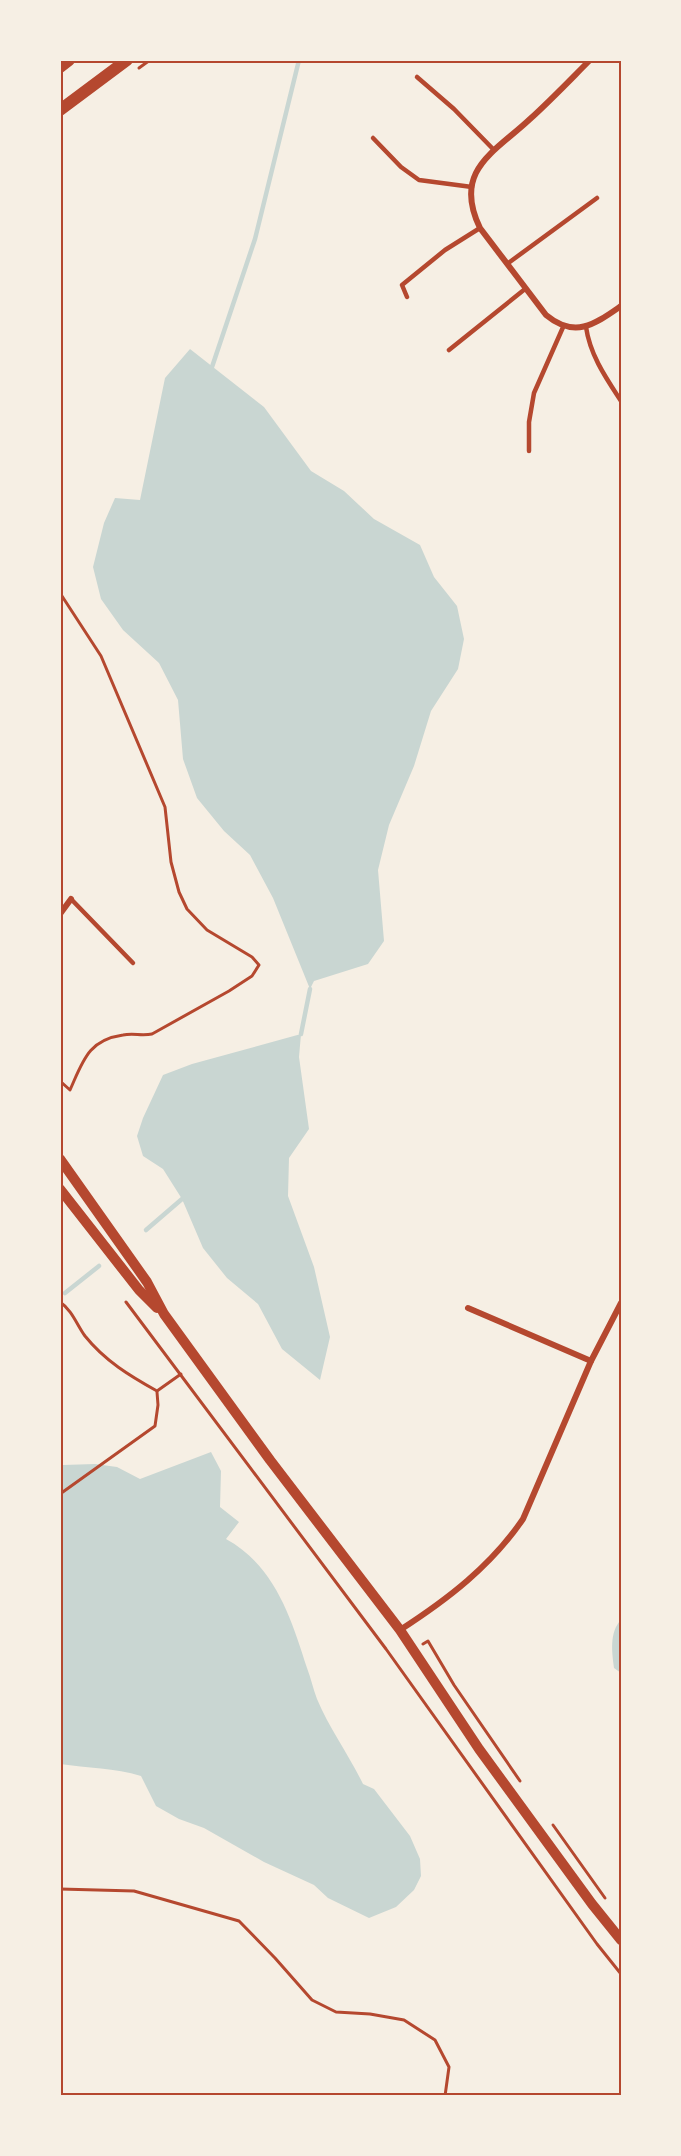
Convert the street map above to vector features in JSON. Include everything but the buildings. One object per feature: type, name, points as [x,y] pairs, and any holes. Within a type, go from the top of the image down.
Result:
[{"type":"main road","points":[[60,67],[69,60]]},
{"type":"main road","points":[[60,110],[127,60]]},
{"type":"street","points":[[590,60],[530,119],[484,159],[476,173],[472,187],[474,215],[480,228],[525,289],[555,323],[573,328],[586,327],[621,306]]},
{"type":"street","points":[[60,914],[70,899]]},
{"type":"street","points":[[60,1159],[147,1282],[164,1314],[270,1460],[400,1629],[479,1749],[621,1940]]},
{"type":"street","points":[[60,1189],[139,1290],[164,1314]]},
{"type":"street","points":[[400,1629],[463,1585],[508,1542],[523,1520],[591,1362],[621,1303]]},
{"type":"street","points":[[468,1308],[591,1362]]},
{"type":"lane","points":[[417,78],[454,110],[493,149]]},
{"type":"lane","points":[[373,138],[401,167],[419,180],[472,187]]},
{"type":"lane","points":[[507,264],[597,198]]},
{"type":"lane","points":[[406,297],[402,285],[445,250],[480,228]]},
{"type":"lane","points":[[450,350],[525,289]]},
{"type":"lane","points":[[529,451],[529,422],[534,393],[564,325]]},
{"type":"lane","points":[[586,327],[588,342],[593,354],[621,401]]},
{"type":"lane","points":[[70,899],[133,963]]},
{"type":"path","points":[[60,593],[101,656],[165,807],[171,862],[179,892],[187,909],[207,930],[252,957],[259,965],[252,976],[229,992],[152,1034],[141,1036],[126,1034],[102,1040],[87,1053],[70,1090],[60,1081]]},
{"type":"path","points":[[60,1302],[66,1306],[86,1337],[117,1368],[157,1391]]},
{"type":"path","points":[[126,1302],[386,1649],[597,1944],[621,1974]]},
{"type":"path","points":[[157,1391],[181,1374]]},
{"type":"path","points":[[60,1494],[155,1426],[157,1391]]},
{"type":"path","points":[[413,1648],[428,1641],[454,1685],[526,1789]]},
{"type":"path","points":[[547,1818],[609,1903]]},
{"type":"path","points":[[60,1889],[134,1891],[238,1921],[312,2000],[336,2012],[370,2014],[404,2020],[435,2040],[449,2067],[445,2096]]},
{"type":"shaded area","points":[[190,349],[264,407],[311,471],[344,491],[374,519],[420,545],[434,577],[457,606],[464,639],[458,669],[431,711],[414,766],[389,825],[378,870],[384,941],[368,964],[314,981],[310,989],[273,898],[250,855],[224,831],[197,798],[183,759],[178,700],[159,663],[123,630],[101,599],[93,567],[104,523],[115,498],[140,500],[165,378]]},
{"type":"shaded area","points":[[301,1034],[299,1057],[309,1129],[289,1158],[288,1196],[314,1267],[330,1337],[320,1380],[282,1349],[258,1304],[227,1278],[203,1248],[182,1199],[163,1169],[143,1156],[137,1136],[163,1075],[192,1064]]},
{"type":"shaded area","points":[[211,1452],[221,1471],[220,1507],[239,1522],[226,1539],[243,1550],[269,1578],[287,1612],[317,1699],[327,1720],[363,1784],[374,1789],[410,1836],[420,1859],[421,1876],[414,1890],[396,1907],[369,1918],[328,1898],[314,1885],[156,1806],[141,1776],[60,1764],[60,1467],[95,1464],[117,1467],[140,1479]]},
{"type":"shaded area","points":[[621,1620],[621,1673],[614,1668],[612,1649],[615,1630]]},
{"type":"waterway","points":[[212,367],[255,239],[299,60]]},
{"type":"waterway","points":[[301,1034],[310,989]]},
{"type":"waterway","points":[[146,1230],[182,1199]]},
{"type":"waterway","points":[[65,1293],[99,1266]]}]
